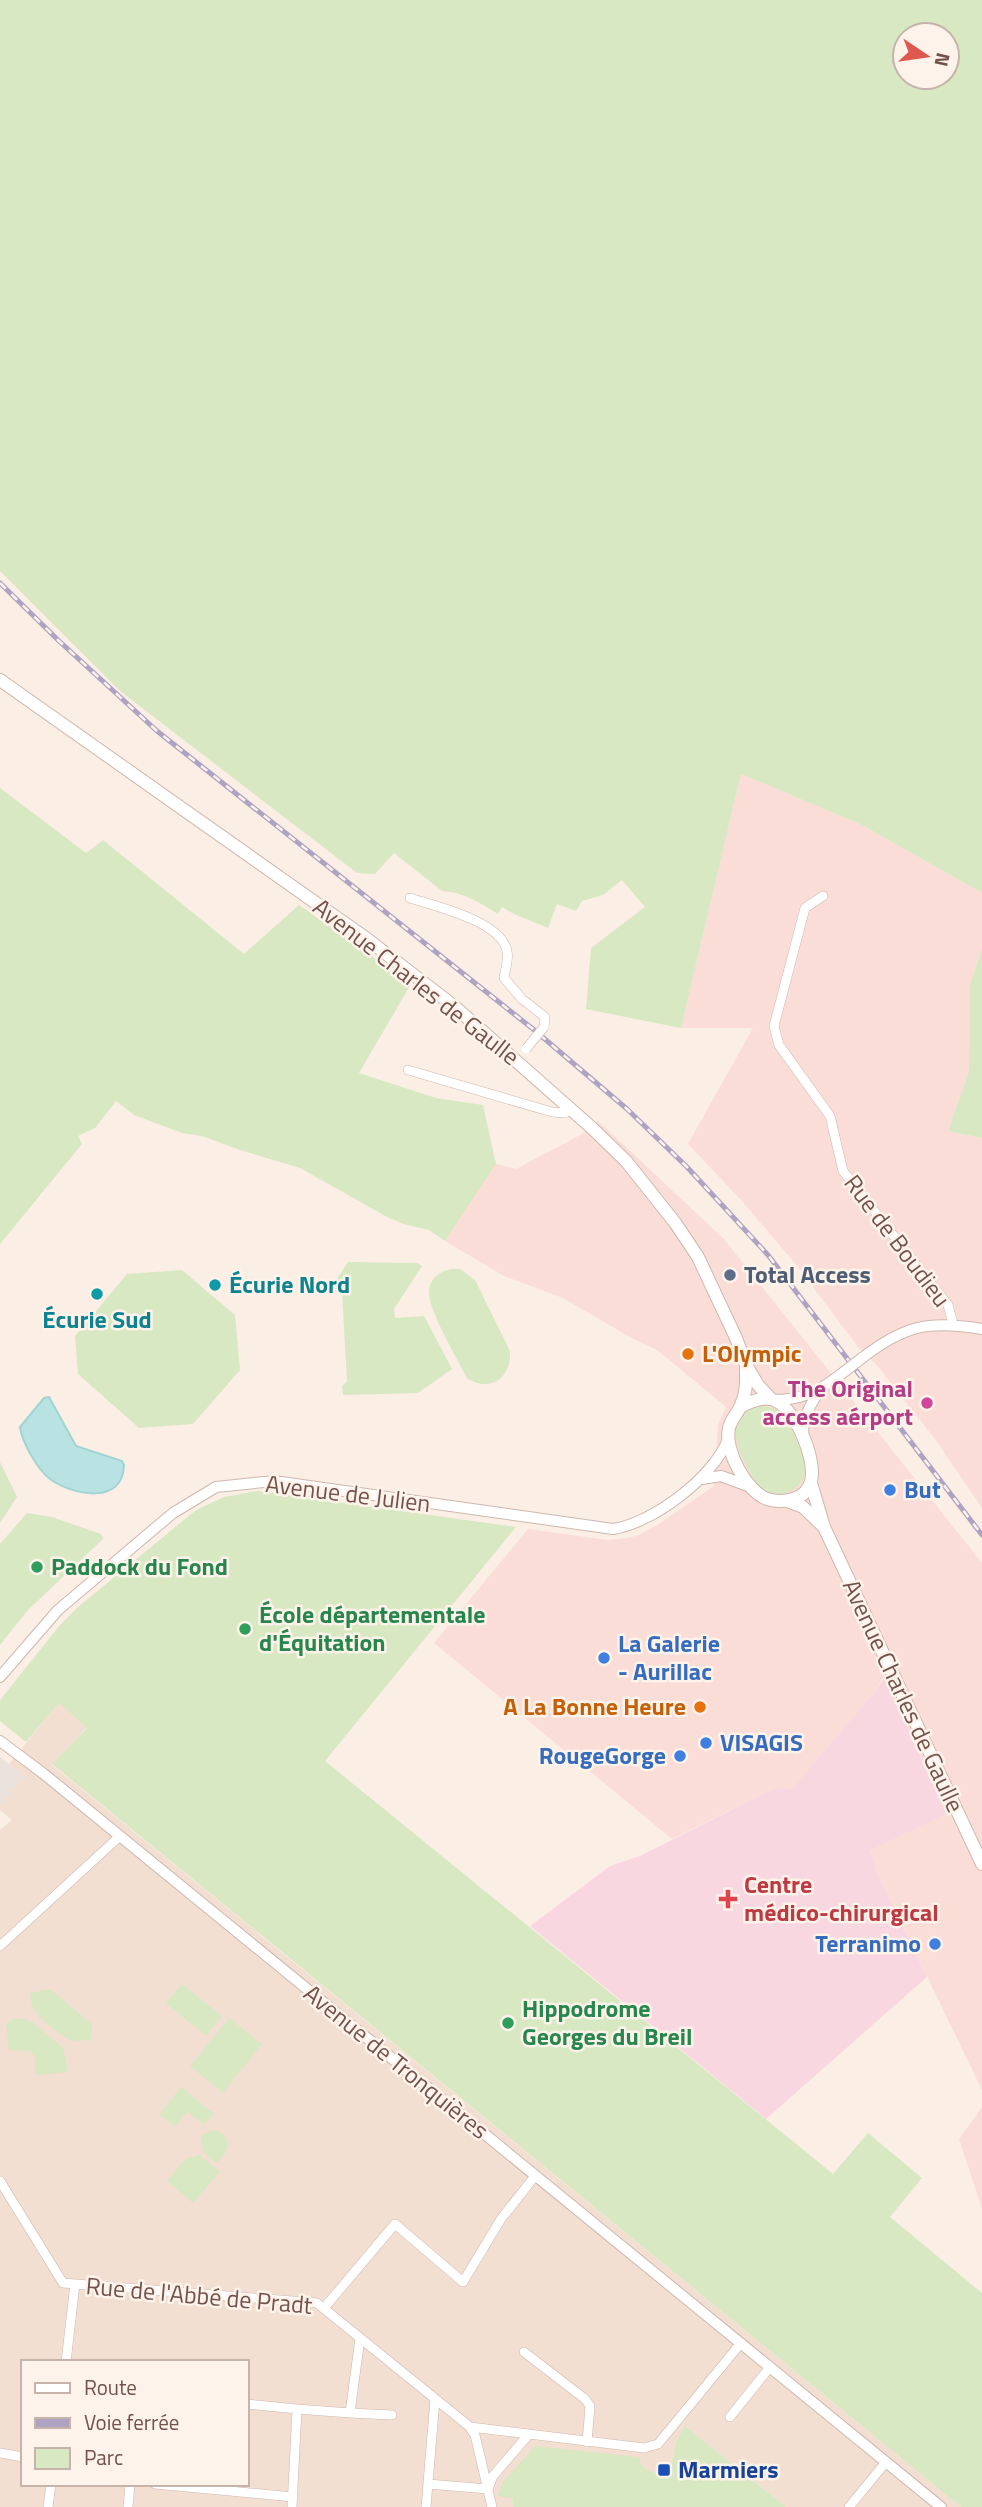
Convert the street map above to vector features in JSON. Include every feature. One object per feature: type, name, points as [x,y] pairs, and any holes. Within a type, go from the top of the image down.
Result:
[{"type":"main road","name":"Avenue Charles de Gaulle","points":[[0,680],[367,939],[455,1007],[570,1108],[626,1161],[677,1224],[698,1257],[746,1365],[758,1385],[773,1400]]},
{"type":"main road","name":"Avenue Charles de Gaulle","points":[[740,1407],[746,1388],[746,1365]]},
{"type":"main road","points":[[756,1400],[773,1400],[792,1416],[810,1458],[811,1483],[805,1492],[787,1501],[768,1499],[748,1486],[728,1439],[729,1427],[740,1407],[756,1400]]},
{"type":"main road","name":"Avenue Charles de Gaulle","points":[[811,1483],[824,1527],[982,1864]]},
{"type":"main road","name":"Avenue Charles de Gaulle","points":[[787,1501],[803,1507],[824,1527]]},
{"type":"street","name":"Rue de Boudieu","points":[[823,896],[805,908],[774,1026],[779,1045],[830,1116],[843,1171],[948,1305],[953,1324]]},
{"type":"street","points":[[410,898],[467,916],[499,936],[508,952],[504,978],[522,999],[545,1017],[544,1027],[526,1049],[520,1062]]},
{"type":"street","points":[[408,1070],[552,1112],[565,1114],[570,1108]]},
{"type":"street","points":[[773,1400],[803,1397],[820,1390],[886,1340],[906,1331],[953,1324],[982,1329]]},
{"type":"street","points":[[804,1440],[808,1407],[820,1390]]},
{"type":"street","name":"Avenue de Julien","points":[[0,1677],[58,1610],[173,1513],[216,1487],[274,1481],[613,1529],[630,1527],[646,1519],[702,1479],[721,1456],[728,1439]]},
{"type":"street","points":[[702,1479],[721,1476],[748,1486]]},
{"type":"street","name":"Avenue de Julien","points":[[0,1685],[33,1639]]},
{"type":"street","name":"Avenue de Tronquières","points":[[0,1734],[23,1757],[941,2507]]},
{"type":"street","name":"Avenue de Tronquières","points":[[0,1741],[23,1757]]},
{"type":"street","points":[[0,1946],[120,1836]]},
{"type":"street","points":[[324,2308],[395,2224],[463,2282],[501,2219],[535,2176]]},
{"type":"street","name":"Rue de l'Abbé de Pradt","points":[[0,2181],[63,2283],[317,2303],[470,2427]]},
{"type":"street","points":[[66,2360],[75,2284]]},
{"type":"street","points":[[350,2413],[360,2338]]},
{"type":"street","points":[[470,2427],[644,2448],[658,2444],[741,2343]]},
{"type":"street","points":[[524,2352],[585,2399],[590,2406],[587,2442]]},
{"type":"street","points":[[730,2417],[770,2367]]},
{"type":"street","points":[[426,2507],[435,2399]]},
{"type":"street","points":[[248,2404],[392,2416]]},
{"type":"street","points":[[292,2507],[297,2409]]},
{"type":"street","points":[[470,2427],[475,2435],[492,2507]]},
{"type":"street","points":[[488,2490],[493,2476],[529,2434]]},
{"type":"street","points":[[0,2454],[21,2457]]},
{"type":"street","points":[[849,2507],[886,2462]]},
{"type":"street","points":[[428,2484],[488,2490]]},
{"type":"street","points":[[48,2507],[51,2486]]},
{"type":"street","points":[[128,2507],[130,2486]]},
{"type":"street","points":[[176,2486],[293,2497]]},
{"type":"shaded area","points":[[741,774],[862,825],[982,893],[982,949],[970,984],[969,1071],[948,1131],[982,1138],[982,1508],[935,1439],[875,1363],[858,1347],[798,1267],[742,1201],[688,1144],[753,1028],[681,1028]]},
{"type":"shaded area","points":[[598,1121],[724,1239],[982,1563],[982,2090],[879,1877],[870,1850],[883,1678],[874,1693],[792,1790],[776,1788],[672,1839],[434,1643],[528,1529],[608,1540],[628,1538],[659,1524],[714,1486],[718,1425],[726,1407],[657,1350],[563,1298],[504,1276],[445,1241],[496,1164],[516,1169],[582,1134]]},
{"type":"shaded area","name":"Centre médico-chirurgical","points":[[884,1678],[946,1814],[870,1850],[879,1877],[927,1977],[766,2119],[530,1926],[610,1866],[640,1856],[776,1788],[792,1789]]},
{"type":"shaded area","points":[[59,1703],[87,1727],[52,1765],[961,2507],[786,2507],[685,2426],[676,2441],[671,2469],[661,2474],[648,2472],[641,2465],[512,2498],[513,2507],[0,2507],[0,1830],[12,1820],[0,1810],[0,1804],[24,1777],[9,1764]]},
{"type":"shaded area","points":[[0,1757],[25,1777],[0,1804]]},
{"type":"shaded area","points":[[982,2107],[982,2209],[959,2139]]},
{"type":"green space","points":[[0,0],[982,0],[982,893],[862,825],[741,774],[681,1028],[586,1009],[591,948],[645,907],[622,880],[603,895],[582,901],[576,911],[557,904],[548,928],[502,907],[498,914],[464,896],[442,891],[394,853],[375,874],[357,873],[120,691],[0,571]]},
{"type":"green space","points":[[0,788],[86,853],[103,840],[244,954],[299,905],[411,984],[359,1073],[436,1098],[483,1105],[496,1164],[445,1241],[429,1230],[389,1218],[300,1168],[202,1136],[182,1133],[134,1115],[116,1101],[95,1128],[78,1136],[82,1144],[0,1244]]},
{"type":"green space","points":[[982,949],[982,1138],[948,1131],[969,1071],[970,984]]},
{"type":"green space","points":[[348,1262],[417,1263],[422,1266],[394,1309],[395,1318],[424,1316],[452,1369],[418,1393],[343,1395],[342,1386],[347,1381],[342,1291],[335,1291],[335,1282]]},
{"type":"green space","points":[[460,1269],[475,1280],[510,1351],[510,1360],[503,1375],[491,1383],[484,1384],[467,1378],[433,1309],[429,1291],[431,1282],[439,1274]]},
{"type":"green space","points":[[182,1270],[235,1315],[240,1370],[193,1424],[139,1428],[78,1374],[75,1336],[127,1274]]},
{"type":"green space","points":[[759,1406],[777,1410],[785,1417],[802,1454],[804,1477],[795,1489],[786,1493],[778,1495],[764,1491],[754,1481],[740,1452],[736,1436],[738,1421],[749,1410]]},
{"type":"green space","points":[[0,1462],[17,1497],[0,1523]]},
{"type":"green space","name":"Hippodrome Georges du Breil","points":[[258,1491],[516,1527],[325,1761],[833,2174],[868,2133],[922,2178],[890,2217],[982,2293],[982,2507],[961,2507],[52,1764],[87,1728],[59,1703],[26,1742],[0,1721],[0,1700],[60,1625],[78,1607],[196,1510],[224,1497]]},
{"type":"green space","name":"Paddock du Fond","points":[[27,1513],[52,1517],[101,1534],[103,1539],[27,1611],[0,1645],[0,1544]]},
{"type":"green space","points":[[182,1984],[222,2016],[206,2036],[166,2003]]},
{"type":"green space","points":[[50,1989],[92,2024],[91,2040],[70,2041],[38,2015],[33,2008],[31,1993]]},
{"type":"green space","points":[[229,2018],[262,2044],[223,2093],[190,2066]]},
{"type":"green space","points":[[12,2019],[33,2022],[63,2048],[68,2072],[38,2075],[35,2073],[35,2056],[30,2051],[9,2050],[6,2024]]},
{"type":"green space","points":[[181,2087],[214,2114],[204,2125],[187,2112],[175,2126],[159,2115]]},
{"type":"green space","points":[[213,2130],[224,2134],[228,2142],[225,2153],[216,2163],[203,2152],[201,2136]]},
{"type":"green space","points":[[200,2155],[220,2172],[193,2203],[167,2181],[185,2159]]},
{"type":"green space","points":[[685,2426],[786,2507],[513,2507],[512,2498],[498,2496],[502,2483],[535,2446],[639,2457],[641,2465],[648,2470],[655,2473],[667,2471],[671,2469],[676,2441]]},
{"type":"water","points":[[49,1397],[76,1446],[122,1461],[124,1465],[121,1478],[115,1487],[106,1492],[83,1492],[59,1485],[40,1469],[27,1447],[20,1427],[44,1398]]},
{"type":"railway","points":[[0,583],[157,731],[533,1029],[627,1109],[687,1167],[768,1255],[982,1535]]},
{"type":"place","name":"Total Access","points":[[730,1275]]},
{"type":"place","name":"Écurie Nord","points":[[215,1285]]},
{"type":"place","name":"Écurie Sud","points":[[97,1294]]},
{"type":"place","name":"L'Olympic","points":[[688,1354]]},
{"type":"place","name":"The Original access aérport","points":[[927,1403]]},
{"type":"place","name":"But","points":[[890,1490]]},
{"type":"place","name":"Paddock du Fond","points":[[37,1567]]},
{"type":"place","name":"École départementale d'Équitation","points":[[245,1629]]},
{"type":"place","name":"La Galerie - Aurillac","points":[[604,1658]]},
{"type":"place","name":"A La Bonne Heure","points":[[700,1707]]},
{"type":"place","name":"VISAGIS","points":[[706,1743]]},
{"type":"place","name":"RougeGorge","points":[[680,1756]]},
{"type":"place","name":"Centre médico-chirurgical","points":[[728,1899]]},
{"type":"place","name":"Terranimo","points":[[935,1944]]},
{"type":"place","name":"Hippodrome Georges du Breil","points":[[508,2023]]},
{"type":"place","name":"Marmiers","points":[[664,2470]]}]
